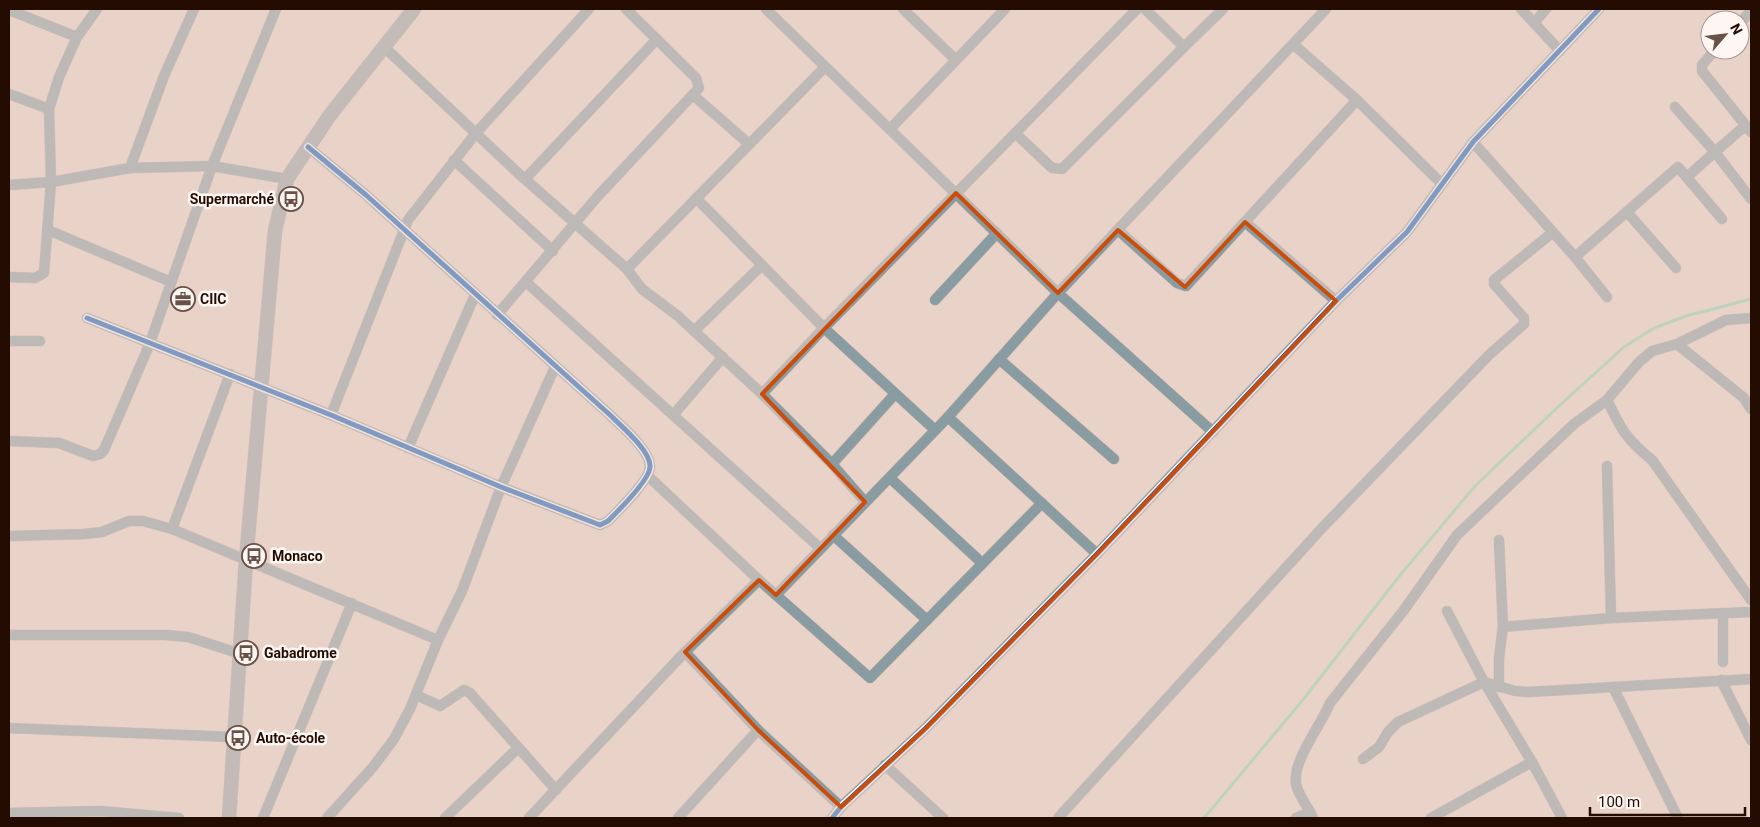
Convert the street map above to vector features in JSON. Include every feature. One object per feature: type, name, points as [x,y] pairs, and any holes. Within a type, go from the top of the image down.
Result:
[{"type":"street","points":[[9,277],[41,276],[44,273],[51,182],[49,109],[59,77],[77,37],[97,9]]},
{"type":"street","points":[[130,168],[164,76],[194,9]]},
{"type":"street","points":[[9,441],[59,443],[87,454],[100,454],[104,450],[150,343],[212,166],[276,9]]},
{"type":"street","points":[[229,818],[246,560],[274,231],[287,179],[308,147],[383,46],[414,9]]},
{"type":"street","points":[[331,415],[403,230],[418,206],[476,133],[589,9]]},
{"type":"street","points":[[497,315],[598,196],[699,88],[696,78],[626,9]]},
{"type":"street","points":[[766,9],[1058,294],[1213,432]]},
{"type":"street","points":[[903,9],[955,59]]},
{"type":"street","points":[[890,129],[955,59],[1005,9]]},
{"type":"street","points":[[762,394],[824,328],[1137,9]]},
{"type":"street","points":[[1145,9],[1184,47]]},
{"type":"street","points":[[1015,133],[1052,168],[1062,169],[1223,9]]},
{"type":"street","points":[[776,595],[948,417],[1058,294],[1326,9]]},
{"type":"street","points":[[1521,9],[1560,51]]},
{"type":"street","points":[[1534,23],[1546,9]]},
{"type":"street","points":[[832,818],[841,807],[926,728],[1097,554],[1336,301],[1407,232],[1472,142],[1599,9]]},
{"type":"street","points":[[9,10],[77,37]]},
{"type":"street","points":[[526,178],[656,39]]},
{"type":"street","points":[[1293,44],[1357,100],[1442,184]]},
{"type":"street","points":[[383,46],[627,269],[642,289],[723,357],[832,464],[865,502]]},
{"type":"street","points":[[1687,177],[1715,152],[1749,128],[1702,71],[1702,65],[1706,60]]},
{"type":"street","points":[[627,269],[825,67]]},
{"type":"street","points":[[9,94],[49,109]]},
{"type":"street","points":[[693,95],[748,144]]},
{"type":"street","points":[[1118,230],[1177,284],[1186,286],[1357,100]]},
{"type":"street","points":[[1675,107],[1715,152],[1751,199]]},
{"type":"street","points":[[1472,142],[1575,257],[1607,297]]},
{"type":"street","points":[[87,318],[331,415],[501,488],[600,526],[616,514],[648,476],[650,466],[646,455],[635,440],[366,195],[308,147]]},
{"type":"street","points":[[454,160],[553,251]]},
{"type":"street","points":[[9,186],[51,182],[130,168],[212,166],[287,179]]},
{"type":"street","points":[[1575,257],[1678,167],[1722,219]]},
{"type":"street","points":[[696,198],[824,328],[935,430]]},
{"type":"street","points":[[1628,212],[1676,268]]},
{"type":"street","points":[[1245,222],[1336,301]]},
{"type":"street","points":[[48,230],[171,282]]},
{"type":"street","points":[[935,300],[997,233]]},
{"type":"street","points":[[1058,818],[1323,527],[1489,355],[1524,324],[1524,318],[1494,284],[1494,280],[1552,233]]},
{"type":"street","points":[[694,331],[762,265]]},
{"type":"street","points":[[526,282],[820,548]]},
{"type":"street","points":[[408,448],[475,296]]},
{"type":"street","points":[[1296,818],[1311,815],[1297,788],[1295,774],[1303,753],[1324,719],[1330,703],[1404,610],[1457,535],[1574,424],[1606,400],[1652,351],[1677,344],[1726,320],[1751,318]]},
{"type":"street","points":[[9,341],[40,341]]},
{"type":"street","points":[[1677,344],[1744,398],[1751,409]]},
{"type":"street","points":[[674,414],[723,357]]},
{"type":"street","points":[[999,359],[1114,459]]},
{"type":"street","points":[[327,818],[373,768],[394,739],[416,695],[438,640],[462,592],[501,488],[555,367]]},
{"type":"street","points":[[172,529],[230,374]]},
{"type":"street","points":[[832,464],[895,394]]},
{"type":"street","points":[[1606,400],[1621,431],[1652,460],[1751,600]]},
{"type":"street","points":[[948,417],[1097,554]]},
{"type":"street","points":[[1607,466],[1611,618]]},
{"type":"street","points":[[648,476],[759,580],[870,678],[1042,503]]},
{"type":"street","points":[[890,478],[982,563]]},
{"type":"street","points":[[9,536],[93,533],[129,521],[143,521],[172,529],[438,640]]},
{"type":"street","points":[[833,535],[927,620]]},
{"type":"street","points":[[1499,540],[1503,628],[1499,658],[1499,687]]},
{"type":"street","points":[[529,818],[685,652],[759,580]]},
{"type":"street","points":[[262,818],[352,603]]},
{"type":"street","points":[[1447,611],[1484,682],[1532,762],[1562,818]]},
{"type":"street","points":[[1503,628],[1611,618],[1751,612]]},
{"type":"street","points":[[1723,614],[1723,662]]},
{"type":"street","points":[[9,635],[166,635],[188,637],[240,654]]},
{"type":"street","points":[[685,652],[758,730],[841,807]]},
{"type":"street","points":[[1363,759],[1379,747],[1388,732],[1398,722],[1484,682],[1499,687],[1529,692],[1751,679]]},
{"type":"street","points":[[1722,680],[1751,740]]},
{"type":"street","points":[[1613,687],[1678,818]]},
{"type":"street","points":[[416,695],[440,706],[464,690],[470,693],[517,749],[556,790]]},
{"type":"street","points":[[9,728],[233,737]]},
{"type":"street","points":[[678,818],[758,730]]},
{"type":"street","points":[[445,818],[517,749]]},
{"type":"street","points":[[1431,818],[1532,762]]},
{"type":"street","points":[[885,766],[943,818]]},
{"type":"street","points":[[9,813],[100,811],[179,818]]},
{"type":"highlighted area","points":[[956,193],[1058,293],[1118,230],[1185,287],[1245,222],[1336,301],[1097,554],[926,728],[841,807],[758,730],[685,652],[759,580],[776,595],[865,502],[762,394]]},
{"type":"waterway","points":[[1204,818],[1302,701],[1397,579],[1475,486],[1560,405],[1624,347],[1654,328],[1686,316],[1751,299]]},
{"type":"cycle path","points":[[832,818],[841,807],[926,728],[1097,554],[1336,301],[1407,232],[1473,142],[1599,9]]},
{"type":"cycle path","points":[[87,318],[331,415],[501,487],[600,525],[608,521],[633,495],[649,472],[649,460],[640,446],[610,415],[366,195],[308,147]]},
{"type":"place","name":"Supermarché","points":[[291,199]]},
{"type":"place","name":"CIIC","points":[[183,299]]},
{"type":"place","name":"Monaco","points":[[254,556]]},
{"type":"place","name":"Gabadrome","points":[[246,653]]},
{"type":"place","name":"Auto-école","points":[[238,738]]}]
